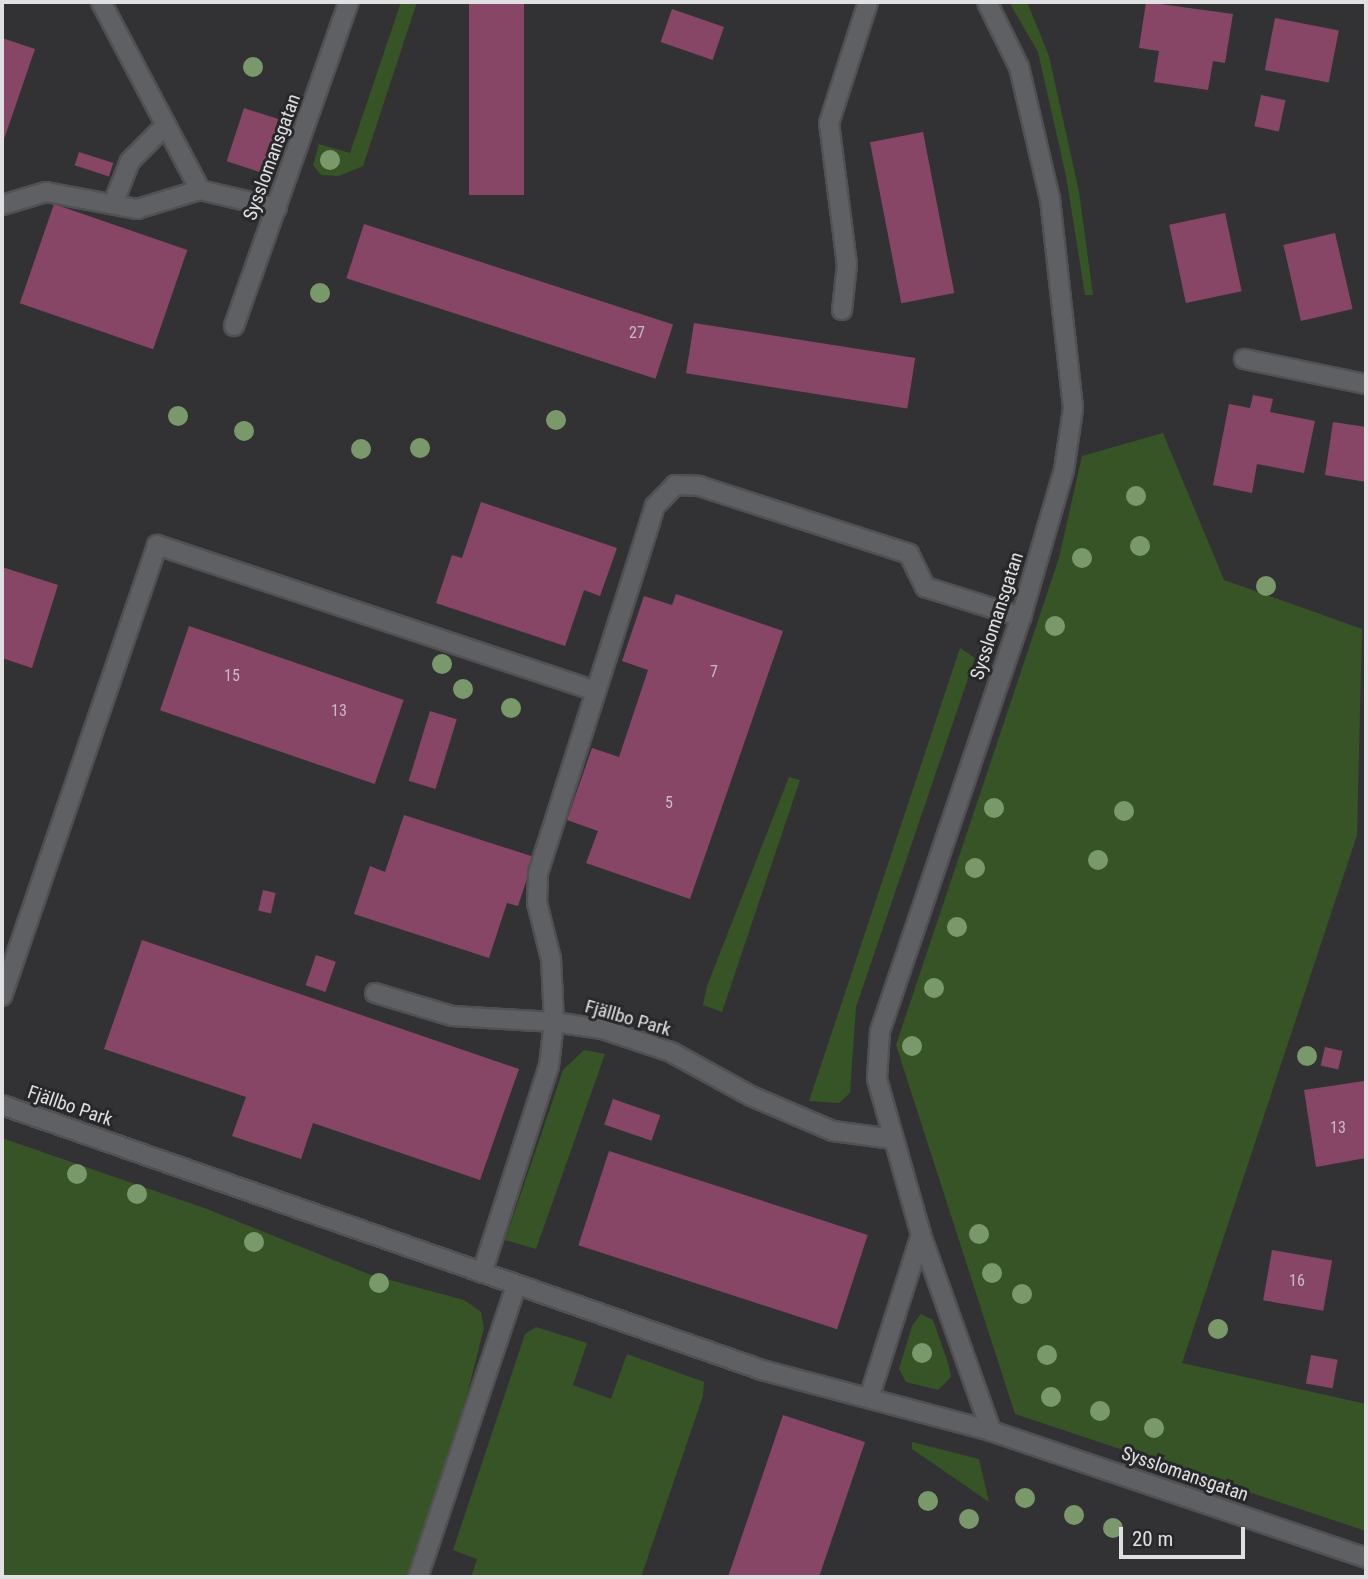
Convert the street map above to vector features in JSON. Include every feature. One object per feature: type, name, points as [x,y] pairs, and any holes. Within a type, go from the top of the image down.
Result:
[{"type":"street","points":[[101,2],[200,190]]},
{"type":"street","name":"Sysslomansgatan","points":[[234,326],[348,2]]},
{"type":"street","points":[[842,310],[847,265],[829,123],[868,2]]},
{"type":"street","name":"Sysslomansgatan","points":[[987,2],[1019,67],[1050,199],[1071,360],[1073,409],[1064,470],[1021,617],[880,1031],[877,1079],[921,1235],[990,1431]]},
{"type":"street","points":[[113,204],[130,161],[166,125]]},
{"type":"street","points":[[2,205],[46,192],[136,209],[200,190],[277,208]]},
{"type":"street","points":[[1244,359],[1366,384]]},
{"type":"street","points":[[375,993],[452,1016],[554,1022],[551,959],[537,903],[538,873],[655,506],[675,485],[699,486],[909,554],[925,587],[1021,617]]},
{"type":"street","points":[[2,996],[157,544],[595,691]]},
{"type":"street","name":"Fjällbo Park","points":[[482,1273],[549,1066],[554,1022],[602,1029],[671,1052],[751,1096],[833,1131],[892,1139]]},
{"type":"street","name":"Fjällbo Park","points":[[2,1105],[762,1370]]},
{"type":"street","points":[[869,1398],[921,1235]]},
{"type":"street","points":[[418,1577],[516,1286]]},
{"type":"street","name":"Sysslomansgatan","points":[[762,1370],[990,1431],[1366,1559]]},
{"type":"green space","points":[[401,2],[417,2],[363,166],[339,176],[321,175],[313,165],[319,144],[350,153]]},
{"type":"green space","points":[[1009,2],[1027,2],[1049,56],[1079,192],[1093,295],[1085,295],[1066,176],[1038,52]]},
{"type":"green space","points":[[1163,433],[1224,580],[1362,629],[1357,835],[1182,1363],[1366,1404],[1366,1531],[1015,1414],[896,1045],[1059,558],[1082,456]]},
{"type":"green space","points":[[960,648],[975,658],[856,1007],[850,1093],[839,1103],[809,1101]]},
{"type":"green space","points":[[789,777],[800,780],[722,1012],[703,1005],[707,986]]},
{"type":"green space","points":[[584,1050],[605,1054],[536,1249],[505,1240],[563,1070]]},
{"type":"green space","points":[[2,1138],[207,1209],[371,1275],[464,1300],[481,1312],[484,1328],[467,1395],[407,1577],[2,1577]]},
{"type":"green space","points":[[921,1314],[933,1320],[948,1363],[951,1377],[938,1390],[906,1382],[899,1369],[912,1326]]},
{"type":"green space","points":[[536,1327],[587,1343],[573,1385],[611,1399],[627,1354],[704,1382],[703,1396],[641,1577],[471,1577],[477,1559],[453,1550],[525,1334]]},
{"type":"green space","points":[[912,1442],[979,1459],[989,1502],[912,1449]]},
{"type":"building","points":[[469,2],[524,2],[524,195],[469,195]]},
{"type":"building","points":[[1146,2],[1233,14],[1225,63],[1213,61],[1208,90],[1154,82],[1159,51],[1139,48]]},
{"type":"building","points":[[672,9],[724,27],[713,60],[661,42]]},
{"type":"building","points":[[1275,18],[1339,30],[1329,82],[1265,70]]},
{"type":"building","points":[[2,38],[35,49],[2,145]]},
{"type":"building","points":[[1261,95],[1285,100],[1279,131],[1254,126]]},
{"type":"building","points":[[244,108],[282,120],[265,174],[227,161]]},
{"type":"building","points":[[923,132],[954,293],[901,303],[870,142]]},
{"type":"building","points":[[79,152],[113,163],[109,176],[75,165]]},
{"type":"building","points":[[54,204],[187,250],[153,349],[20,303]]},
{"type":"building","points":[[1225,213],[1242,291],[1186,303],[1169,225]]},
{"type":"building","points":[[364,224],[673,324],[655,379],[346,278]]},
{"type":"building","points":[[1335,233],[1353,309],[1301,321],[1283,245]]},
{"type":"building","points":[[694,323],[915,358],[907,408],[686,373]]},
{"type":"building","points":[[1253,395],[1273,399],[1270,412],[1315,421],[1304,473],[1257,464],[1252,493],[1213,485],[1229,404],[1250,408]]},
{"type":"building","points":[[1333,422],[1366,427],[1366,482],[1325,475]]},
{"type":"building","points":[[481,502],[617,548],[600,596],[584,590],[565,646],[436,603],[452,555],[462,558]]},
{"type":"building","points":[[2,567],[58,585],[32,668],[2,658]]},
{"type":"building","points":[[676,594],[783,631],[690,899],[586,863],[598,831],[567,820],[592,748],[619,757],[648,670],[622,661],[644,596],[672,605]]},
{"type":"building","points":[[189,626],[404,700],[375,784],[160,710]]},
{"type":"building","points":[[430,711],[457,719],[435,789],[409,781]]},
{"type":"building","points":[[404,815],[534,857],[518,906],[507,903],[489,958],[354,914],[370,866],[385,872]]},
{"type":"building","points":[[263,890],[276,893],[271,913],[258,910]]},
{"type":"building","points":[[142,940],[519,1069],[480,1180],[313,1123],[301,1159],[232,1136],[246,1097],[104,1049]]},
{"type":"building","points":[[316,955],[336,962],[325,992],[306,985]]},
{"type":"building","points":[[1325,1047],[1343,1051],[1338,1070],[1321,1066]]},
{"type":"building","points":[[1364,1081],[1366,1158],[1316,1167],[1304,1090]]},
{"type":"building","points":[[613,1099],[660,1115],[651,1141],[604,1125]]},
{"type":"building","points":[[609,1151],[868,1235],[837,1329],[578,1245]]},
{"type":"building","points":[[1272,1250],[1332,1261],[1323,1311],[1263,1300]]},
{"type":"building","points":[[1311,1355],[1338,1360],[1333,1388],[1306,1384]]},
{"type":"building","points":[[783,1415],[865,1442],[819,1577],[728,1577]]}]
